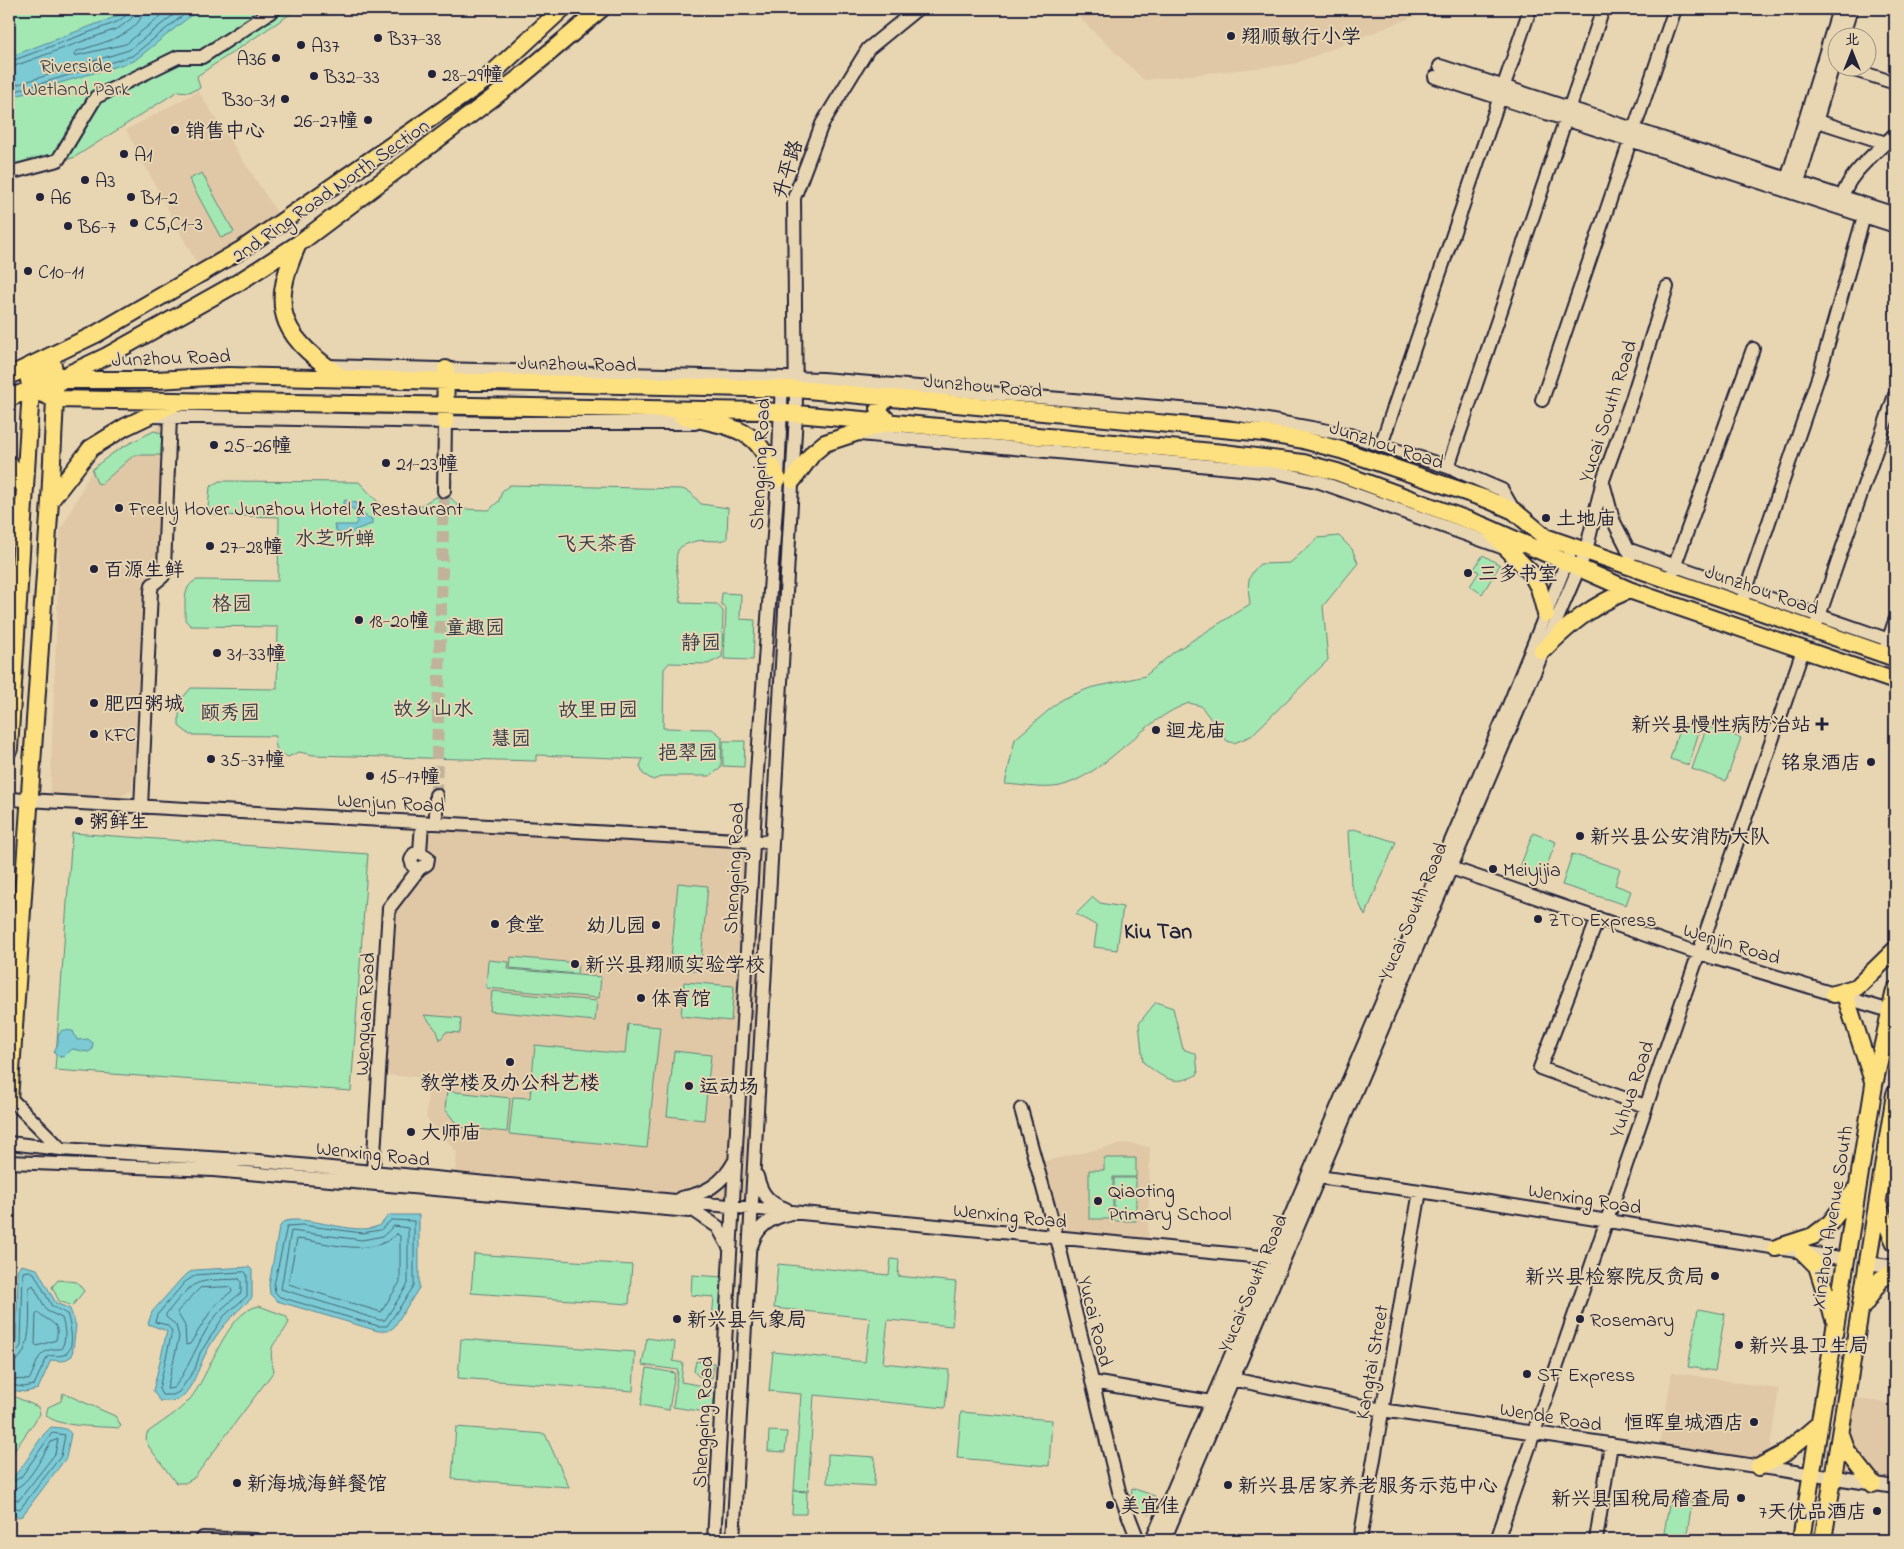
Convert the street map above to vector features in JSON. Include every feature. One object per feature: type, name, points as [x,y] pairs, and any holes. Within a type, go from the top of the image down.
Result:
[{"type":"main road","name":"2nd Ring Road North Section","points":[[9,376],[51,356],[224,260],[396,144],[484,81],[562,9]]},
{"type":"main road","name":"2nd Ring Road North Section","points":[[9,398],[56,380],[107,356],[238,282],[298,244],[518,79],[601,9]]},
{"type":"main road","points":[[396,144],[411,161]]},
{"type":"main road","points":[[298,244],[286,270],[281,293],[282,311],[294,334],[325,366],[344,380]]},
{"type":"main road","points":[[224,260],[238,282]]},
{"type":"main road","points":[[9,1099],[15,923],[29,801],[50,501],[56,380],[51,356]]},
{"type":"main road","points":[[9,749],[30,389],[26,368]]},
{"type":"main road","name":"Junzhou Road","points":[[26,368],[56,380],[156,380],[228,376],[344,380],[446,375],[790,383],[887,397],[1264,433],[1303,440],[1359,456],[1489,500],[1514,511],[1545,537],[1642,569],[1672,573],[1891,649]]},
{"type":"main road","points":[[446,375],[446,414]]},
{"type":"main road","name":"Junzhou Road","points":[[30,389],[55,399],[179,401],[446,414],[662,410],[789,413],[1224,453],[1303,463],[1337,472],[1484,526],[1629,590],[1895,681]]},
{"type":"main road","points":[[662,410],[742,432],[754,440],[785,480],[825,443],[889,422],[881,414],[879,408],[887,397]]},
{"type":"main road","points":[[50,501],[91,448],[125,427],[179,401]]},
{"type":"main road","points":[[9,464],[25,488]]},
{"type":"main road","points":[[1484,526],[1531,574],[1539,588],[1546,614]]},
{"type":"main road","points":[[1542,652],[1573,621],[1612,597],[1629,590],[1627,576],[1631,571],[1642,569]]},
{"type":"main road","points":[[1874,1085],[1840,996],[1857,987],[1895,950]]},
{"type":"main road","name":"Xinzhou Avenue South","points":[[1801,1540],[1874,1085],[1895,990]]},
{"type":"main road","points":[[1823,1540],[1895,1094]]},
{"type":"main road","points":[[1776,1248],[1813,1236],[1830,1223],[1858,1187]]},
{"type":"main road","points":[[1878,1204],[1895,1243]]},
{"type":"main road","points":[[1804,1252],[1817,1266],[1836,1325]]},
{"type":"main road","points":[[1860,1311],[1881,1279],[1895,1272]]},
{"type":"main road","points":[[1758,1467],[1785,1453],[1820,1423]]},
{"type":"main road","points":[[1840,1433],[1847,1451],[1873,1484]]},
{"type":"street","points":[[9,173],[58,160],[96,97],[178,57],[202,57],[275,9]]},
{"type":"street","name":"升平路","points":[[790,383],[794,198],[822,124],[868,49],[916,9]]},
{"type":"street","points":[[1381,444],[1530,9]]},
{"type":"street","points":[[1448,467],[1603,9]]},
{"type":"street","points":[[1542,400],[1675,9]]},
{"type":"street","points":[[1837,28],[1839,9]]},
{"type":"street","points":[[1845,28],[1851,9]]},
{"type":"street","points":[[1437,71],[1842,203],[1895,214]]},
{"type":"street","points":[[1876,77],[1895,83]]},
{"type":"street","points":[[1791,186],[1811,119],[1826,78]]},
{"type":"street","points":[[1811,119],[1886,143]]},
{"type":"street","points":[[1842,203],[1845,189],[1860,168],[1895,134]]},
{"type":"street","points":[[1842,203],[1864,216],[1895,226]]},
{"type":"street","points":[[1743,597],[1820,372],[1864,216]]},
{"type":"street","name":"Yucai South Road","points":[[1152,1540],[1211,1402],[1318,1177],[1542,652],[1632,399],[1666,287]]},
{"type":"street","points":[[1627,550],[1672,573],[1752,349]]},
{"type":"street","points":[[325,366],[446,375]]},
{"type":"street","points":[[790,383],[882,383],[1229,413],[1350,435],[1448,467],[1502,490],[1514,511]]},
{"type":"street","name":"Shengping Road","points":[[732,1540],[772,842],[790,383]]},
{"type":"street","points":[[1817,623],[1895,395]]},
{"type":"street","points":[[444,491],[446,414]]},
{"type":"street","points":[[150,416],[446,414],[704,422]]},
{"type":"street","points":[[141,807],[151,591],[152,585],[163,576],[164,568],[170,416]]},
{"type":"street","points":[[856,433],[1276,472],[1320,482],[1509,550]]},
{"type":"street","name":"Shengping Road","points":[[714,1540],[753,841],[785,480]]},
{"type":"street","points":[[1603,480],[1610,512],[1627,550],[1642,569]]},
{"type":"street","name":"Yucai South Road","points":[[1164,1540],[1232,1379],[1278,1259],[1546,614],[1573,565]]},
{"type":"street","points":[[1891,649],[1895,620]]},
{"type":"street","name":"Yuhua Road","points":[[1497,1540],[1803,650]]},
{"type":"street","points":[[436,795],[436,823]]},
{"type":"street","name":"Wenjun Road","points":[[9,799],[772,842]]},
{"type":"street","name":"Wenquan Road","points":[[373,1172],[389,908],[419,869],[425,867],[428,861],[426,855],[420,852],[422,823]]},
{"type":"street","name":"Wenjin Road","points":[[1451,868],[1698,953],[1890,1011]]},
{"type":"street","points":[[1598,918],[1540,1068],[1645,1106]]},
{"type":"street","points":[[9,1099],[61,1149]]},
{"type":"street","name":"Yucai Road","points":[[1021,1109],[1057,1238],[1119,1491],[1138,1540]]},
{"type":"street","name":"Wenxing Road","points":[[9,1143],[61,1149],[258,1161],[373,1172],[465,1186],[696,1212],[733,1206]]},
{"type":"street","points":[[670,1200],[705,1192],[717,1185],[735,1160]]},
{"type":"street","name":"Wenxing Road","points":[[9,1162],[213,1170],[670,1200],[1278,1259]]},
{"type":"street","points":[[754,1165],[760,1190],[768,1200],[795,1213]]},
{"type":"street","name":"Wenxing Road","points":[[1318,1177],[1420,1191],[1846,1259]]},
{"type":"street","name":"Kangtai Street","points":[[1360,1540],[1420,1191]]},
{"type":"street","points":[[696,1212],[718,1227],[727,1240],[730,1252]]},
{"type":"street","points":[[748,1257],[754,1236],[760,1228],[768,1221],[795,1213]]},
{"type":"street","points":[[1868,1263],[1895,1267]]},
{"type":"street","name":"Wende Road","points":[[1232,1379],[1382,1410],[1895,1488]]},
{"type":"street","points":[[1092,1382],[1211,1402]]},
{"type":"street","points":[[1596,1540],[1611,1444]]},
{"type":"street","points":[[203,1538],[256,1540]]},
{"type":"shaded area","name":"翔顺敏行小学","points":[[1070,9],[1433,9],[1294,64],[1144,80]]},
{"type":"shaded area","points":[[198,91],[282,220],[201,272],[126,130]]},
{"type":"shaded area","points":[[170,414],[164,568],[152,585],[132,791],[116,799],[50,794],[60,531],[92,470],[116,449],[154,431]]},
{"type":"shaded area","name":"新兴县翔顺实验学校","points":[[422,823],[772,842],[751,1208],[454,1180],[457,1152],[426,1118],[429,1078],[379,1075],[389,908],[419,869]]},
{"type":"shaded area","name":"Qiaoting Primary School","points":[[1126,1143],[1150,1147],[1148,1247],[1057,1238],[1036,1163]]},
{"type":"shaded area","points":[[1672,1372],[1779,1389],[1767,1468],[1659,1452]]},
{"type":"shaded area","points":[[1846,1397],[1895,1404],[1895,1487],[1833,1478]]},
{"type":"green space","name":"Riverside Wetland Park","points":[[9,9],[298,9],[197,76],[200,88],[189,92],[178,91],[75,157],[9,179]]},
{"type":"green space","points":[[202,173],[234,232],[221,238],[189,179]]},
{"type":"green space","points":[[154,431],[164,434],[164,455],[134,455],[101,484],[97,483],[92,470],[99,463],[114,452]]},
{"type":"green space","points":[[219,481],[359,482],[379,503],[387,507],[420,506],[435,497],[451,498],[461,509],[489,510],[499,501],[502,491],[510,485],[682,489],[690,492],[701,504],[728,508],[727,539],[696,541],[682,546],[677,553],[676,560],[681,603],[717,604],[723,611],[722,657],[708,664],[669,663],[664,669],[663,728],[712,729],[722,737],[721,768],[710,776],[663,776],[653,780],[643,774],[640,766],[643,759],[536,755],[536,761],[313,755],[299,752],[288,757],[277,751],[276,736],[190,735],[179,726],[179,702],[191,688],[277,689],[278,627],[191,626],[185,620],[186,592],[192,583],[197,580],[278,581],[279,517],[216,515],[208,508],[210,487]]},
{"type":"green space","points":[[1339,536],[1352,549],[1358,563],[1323,606],[1328,660],[1251,736],[1234,743],[1227,741],[1201,706],[1189,703],[1172,710],[1157,720],[1099,767],[1083,777],[1067,784],[1052,787],[1005,784],[1015,739],[1062,699],[1090,688],[1145,676],[1174,652],[1250,604],[1248,587],[1250,578],[1260,564],[1290,563],[1318,538]]},
{"type":"green space","points":[[1483,555],[1500,565],[1482,594],[1470,586],[1479,572],[1474,569]]},
{"type":"green space","points":[[722,593],[741,594],[740,619],[755,620],[753,660],[724,659],[726,608],[721,604]]},
{"type":"green space","points":[[1681,723],[1700,728],[1689,765],[1670,759]]},
{"type":"green space","points":[[1707,726],[1741,738],[1726,781],[1692,769]]},
{"type":"green space","points":[[723,741],[745,741],[744,767],[723,766]]},
{"type":"green space","points":[[1354,829],[1396,842],[1365,916],[1351,885],[1348,831]]},
{"type":"green space","points":[[72,833],[368,854],[351,1091],[55,1070]]},
{"type":"green space","points":[[1533,833],[1556,842],[1541,881],[1518,872]]},
{"type":"green space","points":[[1572,854],[1620,869],[1615,885],[1631,891],[1626,905],[1562,885]]},
{"type":"green space","points":[[678,883],[708,886],[700,971],[670,968]]},
{"type":"green space","points":[[1093,897],[1100,903],[1123,907],[1117,950],[1094,947],[1097,926],[1076,914]]},
{"type":"green space","points":[[511,957],[578,963],[577,974],[510,968]]},
{"type":"green space","points":[[488,960],[509,962],[508,969],[601,977],[599,998],[486,988]]},
{"type":"green space","points":[[684,982],[734,986],[731,1021],[681,1016]]},
{"type":"green space","points":[[492,991],[597,1001],[595,1021],[490,1011]]},
{"type":"green space","points":[[1156,1002],[1173,1008],[1183,1049],[1196,1054],[1198,1074],[1182,1080],[1169,1079],[1143,1062],[1139,1023]]},
{"type":"green space","points":[[424,1015],[461,1018],[460,1033],[446,1032],[440,1040],[437,1031]]},
{"type":"green space","points":[[628,1024],[660,1027],[647,1148],[509,1134],[513,1097],[530,1098],[535,1045],[625,1054]]},
{"type":"green space","name":"运动场","points":[[674,1051],[711,1055],[704,1120],[667,1116]]},
{"type":"green space","points":[[447,1091],[510,1098],[507,1132],[459,1127],[445,1109]]},
{"type":"green space","points":[[1104,1158],[1136,1158],[1136,1177],[1113,1177],[1113,1219],[1089,1219],[1089,1170],[1104,1170]]},
{"type":"green space","points":[[1114,1178],[1136,1178],[1136,1221],[1114,1221]]},
{"type":"green space","points":[[474,1254],[632,1265],[629,1304],[471,1293]]},
{"type":"green space","points":[[891,1259],[899,1260],[898,1276],[956,1282],[952,1326],[888,1320],[883,1363],[949,1370],[945,1408],[814,1395],[808,1491],[794,1490],[801,1394],[769,1391],[773,1352],[865,1362],[870,1318],[774,1308],[778,1264],[889,1275]]},
{"type":"green space","points":[[692,1275],[723,1277],[719,1320],[712,1319],[714,1297],[691,1295]]},
{"type":"green space","points":[[58,1280],[77,1282],[84,1291],[72,1306],[59,1301],[52,1287]]},
{"type":"green space","points":[[259,1306],[286,1316],[289,1322],[272,1348],[274,1371],[194,1478],[185,1483],[176,1483],[149,1447],[146,1440],[147,1433],[186,1404],[197,1389],[228,1332],[247,1311]]},
{"type":"green space","points":[[1698,1309],[1725,1314],[1715,1371],[1688,1367]]},
{"type":"green space","points":[[647,1338],[675,1342],[673,1361],[683,1363],[681,1382],[716,1388],[712,1413],[673,1407],[678,1370],[642,1365]]},
{"type":"green space","points":[[461,1339],[635,1352],[633,1391],[458,1378]]},
{"type":"green space","points":[[696,1361],[714,1363],[712,1378],[698,1376],[694,1371]]},
{"type":"green space","points":[[647,1368],[675,1373],[669,1410],[641,1405]]},
{"type":"green space","points":[[63,1393],[115,1416],[121,1426],[119,1428],[80,1426],[52,1419],[46,1415],[48,1407],[61,1401]]},
{"type":"green space","points":[[13,1396],[38,1407],[40,1414],[9,1458],[9,1397]]},
{"type":"green space","points":[[961,1412],[1052,1420],[1049,1466],[957,1458]]},
{"type":"green space","points":[[456,1427],[545,1434],[569,1487],[452,1479]]},
{"type":"green space","points":[[769,1431],[787,1432],[785,1452],[768,1451]]},
{"type":"green space","points":[[828,1454],[875,1457],[874,1486],[827,1483]]},
{"type":"green space","points":[[1132,1488],[1155,1496],[1150,1514],[1130,1508]]},
{"type":"green space","points":[[793,1491],[807,1492],[806,1514],[792,1514]]},
{"type":"green space","points":[[1670,1498],[1692,1502],[1686,1540],[1663,1539]]},
{"type":"water","points":[[127,9],[199,9],[134,61],[9,98],[9,57],[115,17]]},
{"type":"water","points":[[345,500],[357,503],[362,514],[372,519],[372,524],[355,530],[349,535],[337,532],[334,525],[355,525],[357,521],[355,510],[343,504]]},
{"type":"water","points":[[62,1030],[73,1031],[77,1040],[88,1039],[93,1043],[92,1050],[88,1052],[72,1049],[64,1057],[58,1056],[54,1052],[58,1043],[58,1036]]},
{"type":"water","points":[[389,1215],[419,1215],[419,1288],[394,1327],[388,1331],[378,1331],[277,1301],[270,1294],[269,1285],[279,1228],[283,1222],[304,1220],[356,1229],[368,1229],[378,1226]]},
{"type":"water","points":[[21,1265],[37,1269],[56,1303],[70,1309],[76,1326],[72,1356],[63,1361],[51,1360],[38,1389],[25,1392],[9,1390],[9,1354],[16,1344],[17,1270]]},
{"type":"water","points":[[249,1267],[252,1270],[252,1298],[231,1317],[219,1332],[208,1348],[186,1393],[180,1399],[160,1401],[153,1391],[167,1331],[148,1324],[152,1312],[182,1278],[190,1272],[195,1270]]},
{"type":"water","points":[[51,1427],[65,1429],[71,1434],[66,1458],[22,1516],[17,1517],[9,1509],[9,1480],[21,1468]]},
{"type":"tunnel","points":[[436,795],[444,491]]},
{"type":"place","name":"翔顺敏行小学","points":[[1231,36]]},
{"type":"place","name":"B37-38","points":[[378,38]]},
{"type":"place","name":"A37","points":[[301,45]]},
{"type":"place","name":"A36","points":[[276,58]]},
{"type":"place","name":"28-29幢","points":[[432,74]]},
{"type":"place","name":"B32-33","points":[[314,76]]},
{"type":"place","name":"B30-31","points":[[285,99]]},
{"type":"place","name":"26-27幢","points":[[368,120]]},
{"type":"place","name":"销售中心","points":[[175,130]]},
{"type":"place","name":"A1","points":[[124,154]]},
{"type":"place","name":"A3","points":[[85,180]]},
{"type":"place","name":"A6","points":[[40,197]]},
{"type":"place","name":"B1-2","points":[[131,197]]},
{"type":"place","name":"C5,C1-3","points":[[134,223]]},
{"type":"place","name":"B6-7","points":[[68,226]]},
{"type":"place","name":"C10-11","points":[[28,271]]},
{"type":"place","name":"25-26幢","points":[[214,445]]},
{"type":"place","name":"21-23幢","points":[[386,463]]},
{"type":"place","name":"Freely Hover Junzhou Hotel & Restaurant","points":[[119,508]]},
{"type":"place","name":"土地庙","points":[[1546,518]]},
{"type":"place","name":"27-28幢","points":[[210,546]]},
{"type":"place","name":"百源生鲜","points":[[94,569]]},
{"type":"place","name":"三多书室","points":[[1468,573]]},
{"type":"place","name":"18-20幢","points":[[359,620]]},
{"type":"place","name":"31-33幢","points":[[217,653]]},
{"type":"place","name":"肥四粥城","points":[[94,703]]},
{"type":"place","name":"新兴县慢性病防治站","points":[[1822,724]]},
{"type":"place","name":"迴龙庙","points":[[1156,730]]},
{"type":"place","name":"KFC","points":[[94,734]]},
{"type":"place","name":"35-37幢","points":[[211,759]]},
{"type":"place","name":"铭泉酒店","points":[[1871,762]]},
{"type":"place","name":"15-17幢","points":[[370,776]]},
{"type":"place","name":"粥鲜生","points":[[79,821]]},
{"type":"place","name":"新兴县公安消防大队","points":[[1580,836]]},
{"type":"place","name":"Meiyijia","points":[[1493,869]]},
{"type":"place","name":"ZTO Express","points":[[1538,919]]},
{"type":"place","name":"食堂","points":[[495,924]]},
{"type":"place","name":"幼儿园","points":[[656,925]]},
{"type":"place","name":"新兴县翔顺实验学校","points":[[575,964]]},
{"type":"place","name":"体育馆","points":[[641,998]]},
{"type":"place","name":"教学楼及办公科艺楼","points":[[510,1062]]},
{"type":"place","name":"运动场","points":[[689,1086]]},
{"type":"place","name":"大师庙","points":[[411,1132]]},
{"type":"place","name":"Qiaoting Primary School","points":[[1098,1201]]},
{"type":"place","name":"新兴县检察院反贪局","points":[[1715,1276]]},
{"type":"place","name":"新兴县气象局","points":[[677,1319]]},
{"type":"place","name":"Rosemary","points":[[1580,1319]]},
{"type":"place","name":"新兴县卫生局","points":[[1739,1345]]},
{"type":"place","name":"SF Express","points":[[1527,1374]]},
{"type":"place","name":"恒晖皇城酒店","points":[[1754,1422]]},
{"type":"place","name":"新海城海鲜餐馆","points":[[237,1483]]},
{"type":"place","name":"新兴县居家养老服务示范中心","points":[[1228,1485]]},
{"type":"place","name":"新兴县国税局稽查局","points":[[1741,1498]]},
{"type":"place","name":"美宜佳","points":[[1110,1505]]},
{"type":"place","name":"7天优品酒店","points":[[1877,1511]]},
{"type":"district","name":"Kiu Tan","points":[[1158,930]]},
{"type":"park label","name":"水芝听蝉","points":[[335,538]]},
{"type":"park label","name":"飞天茶香","points":[[597,543]]},
{"type":"park label","name":"格园","points":[[232,603]]},
{"type":"park label","name":"童趣园","points":[[475,627]]},
{"type":"park label","name":"静园","points":[[701,642]]},
{"type":"park label","name":"故乡山水","points":[[433,708]]},
{"type":"park label","name":"故里田园","points":[[598,709]]},
{"type":"park label","name":"颐秀园","points":[[230,712]]},
{"type":"park label","name":"慧园","points":[[511,738]]},
{"type":"park label","name":"挹翠园","points":[[688,752]]}]
